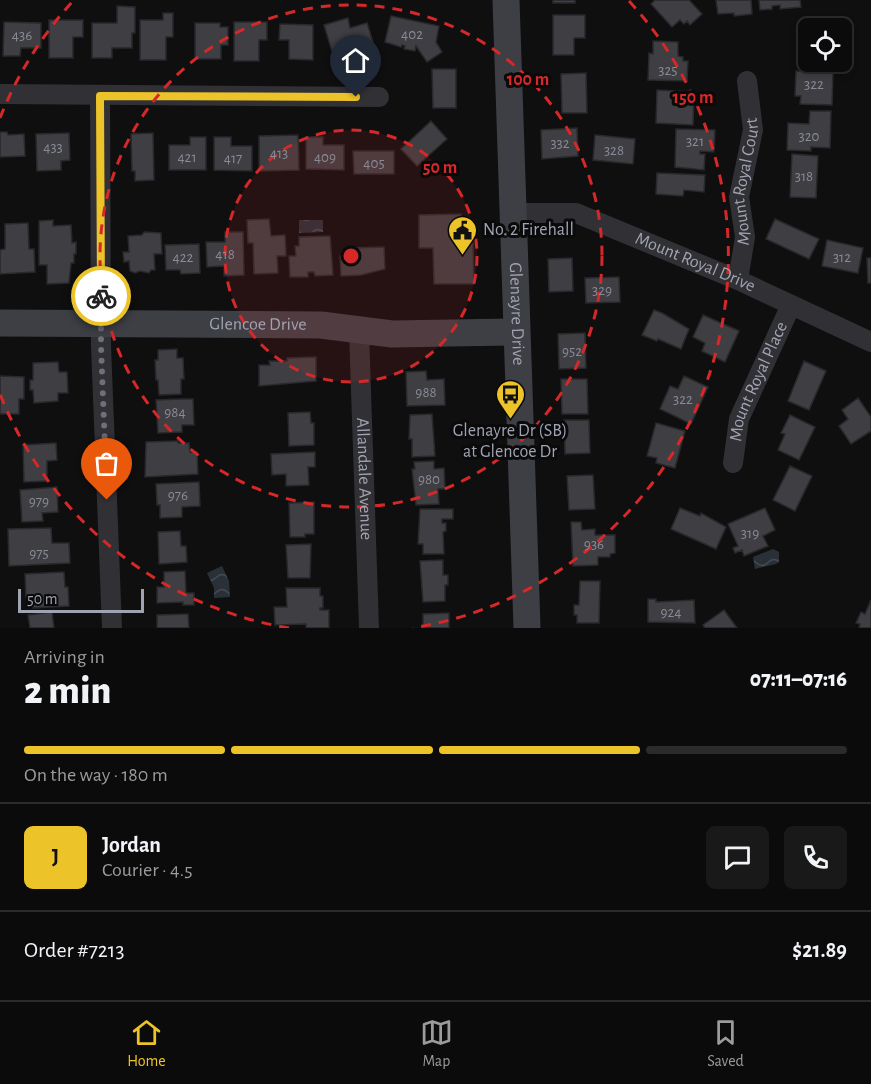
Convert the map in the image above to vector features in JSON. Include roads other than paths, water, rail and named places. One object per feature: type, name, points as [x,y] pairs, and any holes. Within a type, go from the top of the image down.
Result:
[{"type":"street","name":"Glenayre Drive","points":[[506,0],[527,628]]},
{"type":"street","name":"Mount Royal Court","points":[[738,280],[745,237],[739,197],[753,130],[747,81]]},
{"type":"street","points":[[0,94],[379,98]]},
{"type":"street","points":[[100,96],[101,324],[112,628]]},
{"type":"street","name":"Mount Royal Drive","points":[[513,213],[576,213],[738,280],[871,342]]},
{"type":"street","name":"Mount Royal Place","points":[[733,463],[739,419],[791,305]]},
{"type":"street","name":"Glencoe Drive","points":[[0,323],[321,326],[392,334],[516,333]]},
{"type":"street","name":"Allandale Avenue","points":[[358,330],[369,628]]},
{"type":"water","points":[[299,220],[323,220],[323,232],[299,233]]},
{"type":"water","points":[[773,549],[779,552],[779,562],[755,569],[753,557]]},
{"type":"water","points":[[222,566],[229,581],[230,597],[214,598],[214,588],[207,573]]},
{"type":"place","name":"No. 2 Firehall","points":[[462,256]]},
{"type":"place","name":"Glenayre Dr (SB) at Glencoe Dr","points":[[510,420]]}]
